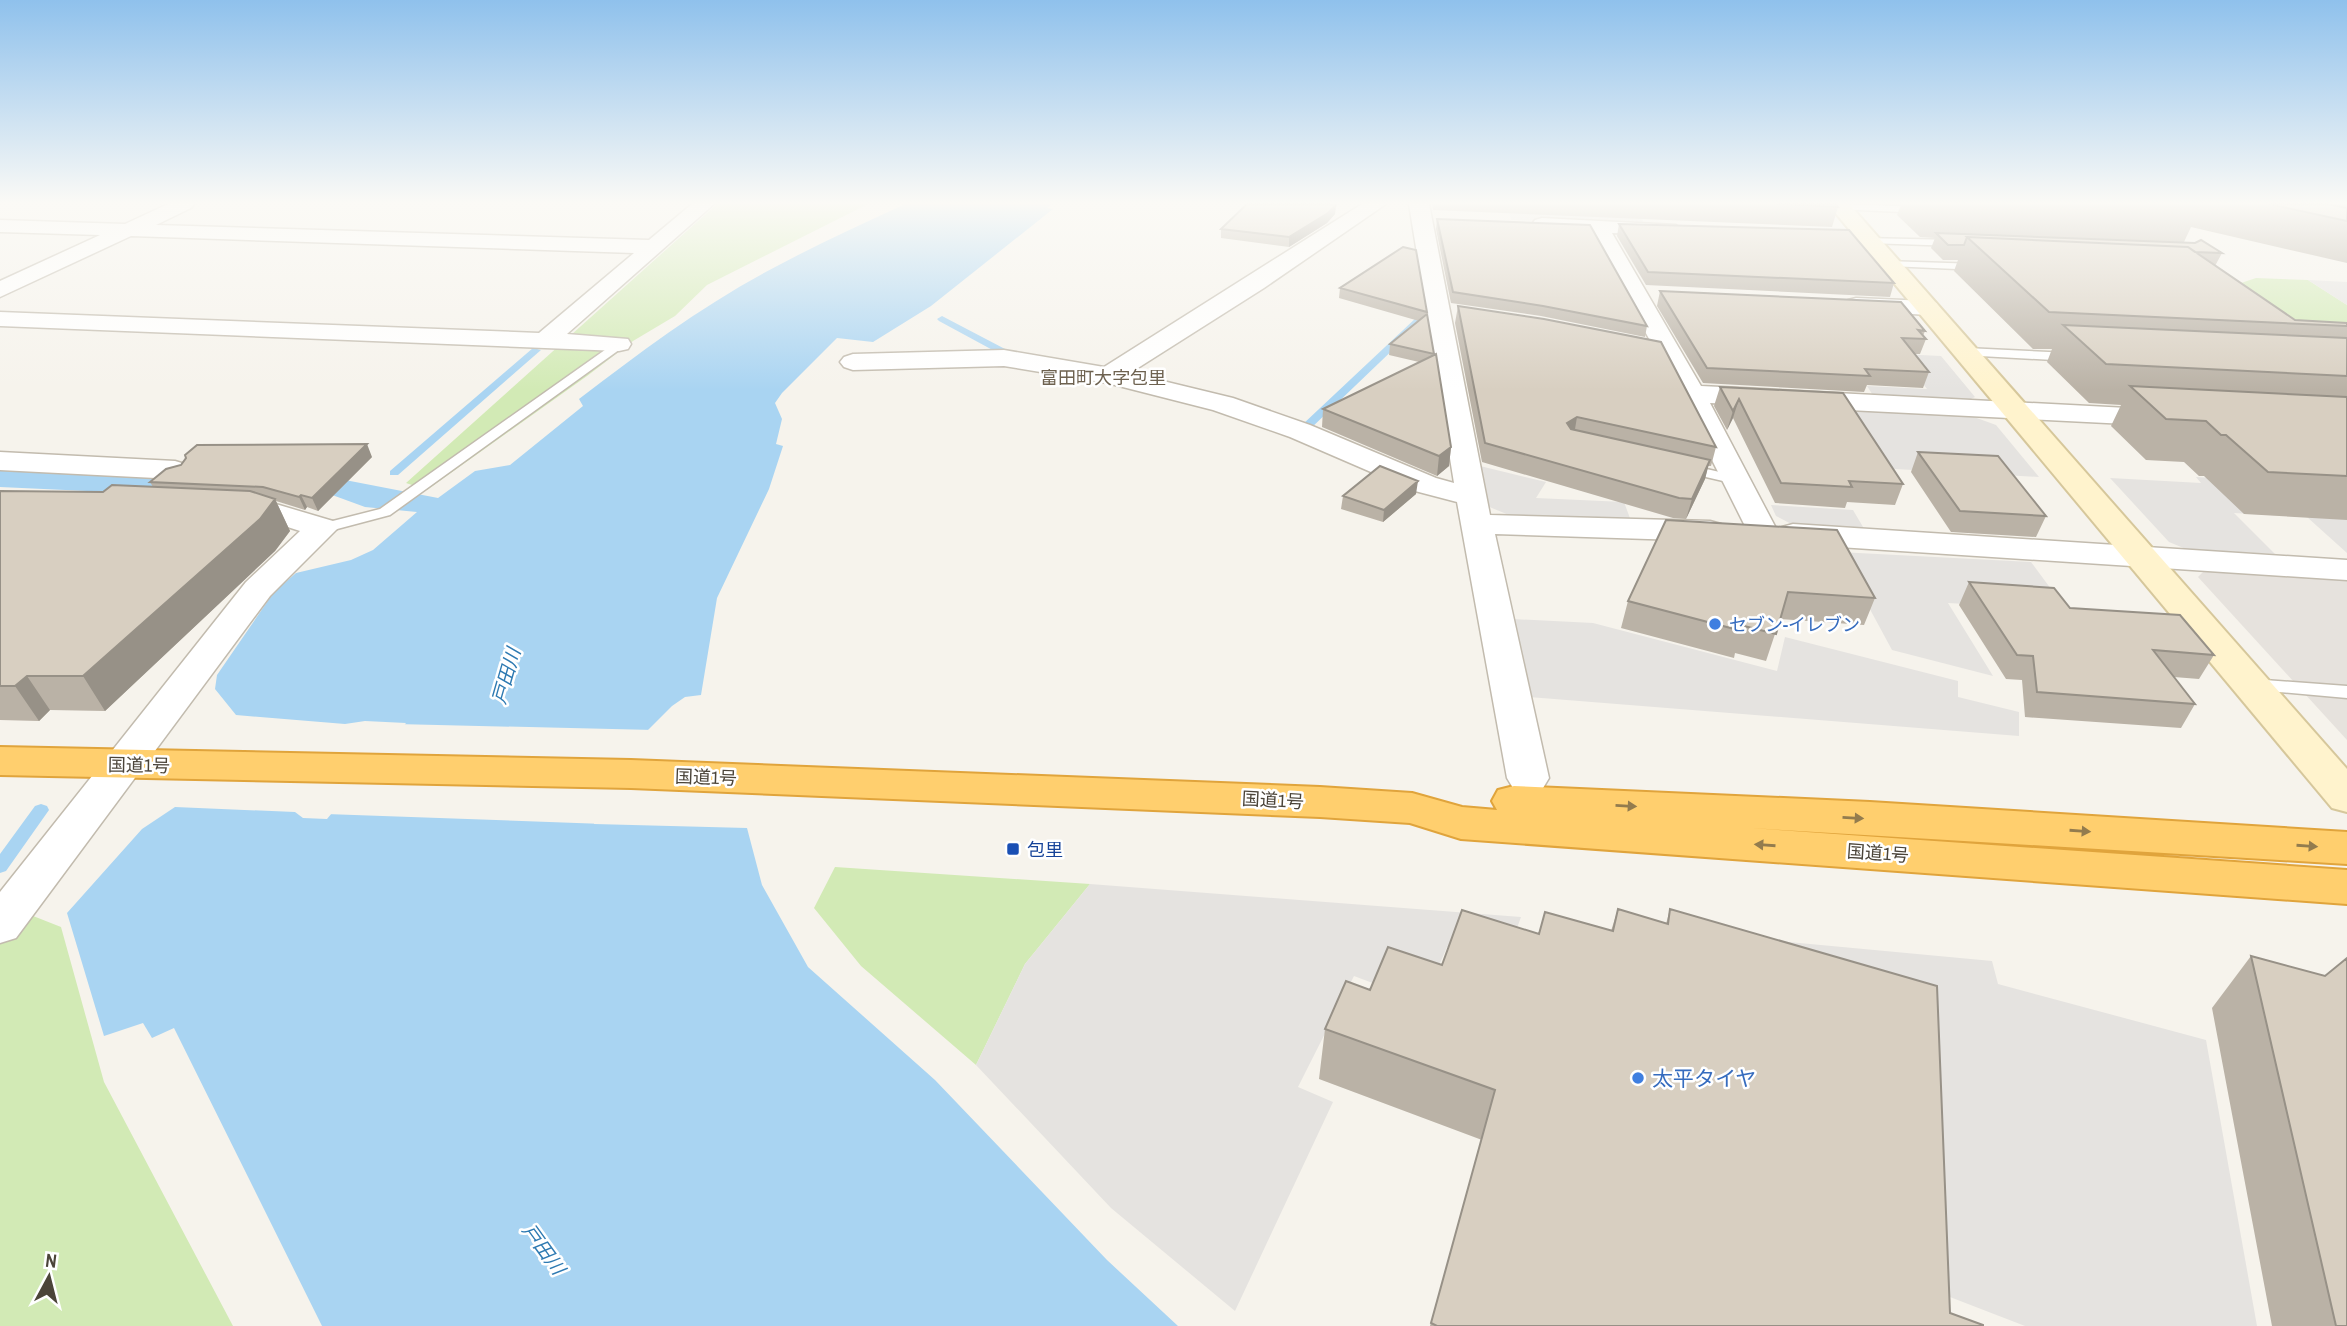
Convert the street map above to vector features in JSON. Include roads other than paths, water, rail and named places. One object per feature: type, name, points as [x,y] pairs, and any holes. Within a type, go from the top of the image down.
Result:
[{"type":"highway","name":"国道1号","points":[[0,761],[631,774],[1412,808],[1459,798],[1870,818],[2347,848]]},
{"type":"highway","name":"国道1号","points":[[1412,808],[1461,823],[2347,887]]},
{"type":"highway","points":[[1980,861],[2026,878],[2347,904]]},
{"type":"street","points":[[0,290],[52,266]]},
{"type":"street","points":[[547,339],[633,266]]},
{"type":"street","points":[[1108,375],[1282,266]]},
{"type":"street","points":[[1429,266],[1474,510],[1528,778]]},
{"type":"street","points":[[1620,266],[1692,394],[1763,533]]},
{"type":"street","points":[[1889,266],[2347,797]]},
{"type":"street","points":[[1636,295],[1664,296]]},
{"type":"street","points":[[1831,304],[1928,308]]},
{"type":"street","points":[[1438,311],[1463,315]]},
{"type":"street","points":[[0,319],[619,344]]},
{"type":"street","points":[[1643,347],[1669,352]]},
{"type":"street","points":[[853,362],[1004,358],[1108,375],[1223,404],[1300,431],[1426,485],[1474,510],[1763,533],[2347,570]]},
{"type":"street","points":[[1692,394],[2190,419]]},
{"type":"street","points":[[0,461],[175,470]]},
{"type":"street","points":[[0,925],[258,589],[323,528],[269,511],[202,508]]},
{"type":"lane","points":[[1981,266],[1985,267]]},
{"type":"lane","points":[[323,528],[385,513],[619,344]]},
{"type":"lane","points":[[1966,352],[2088,358]]},
{"type":"lane","points":[[1668,464],[1736,480]]},
{"type":"lane","points":[[2251,685],[2347,692]]},
{"type":"water","name":"戸田川","points":[[777,266],[981,266],[931,306],[873,342],[837,338],[775,403],[782,419],[776,444],[783,446],[769,489],[717,598],[701,695],[685,697],[644,734],[595,808],[594,824],[747,828],[762,885],[808,967],[935,1080],[1107,1260],[1178,1326],[322,1326],[174,1028],[152,1038],[143,1023],[104,1036],[67,913],[142,829],[175,807],[295,812],[303,818],[327,819],[406,723],[365,721],[345,724],[236,715],[215,689],[217,675],[274,592],[296,573],[351,560],[373,550],[417,512],[365,507],[324,492],[259,499],[0,487],[0,469],[345,480],[438,498],[475,471],[510,465],[583,406],[579,399],[651,345],[752,279]]},
{"type":"waterway","points":[[1293,425],[1304,429],[1421,318]]},
{"type":"waterway","points":[[942,319],[1003,352],[1017,354]]},
{"type":"waterway","points":[[394,473],[536,350]]},
{"type":"waterway","points":[[0,867],[41,810]]},
{"type":"place","name":"セブン-イレブン","points":[[1715,624]]},
{"type":"place","name":"包里","points":[[1013,849]]},
{"type":"place","name":"太平タイヤ","points":[[1638,1078]]},
{"type":"district","name":"富田町大字包里","points":[[1103,377]]}]
